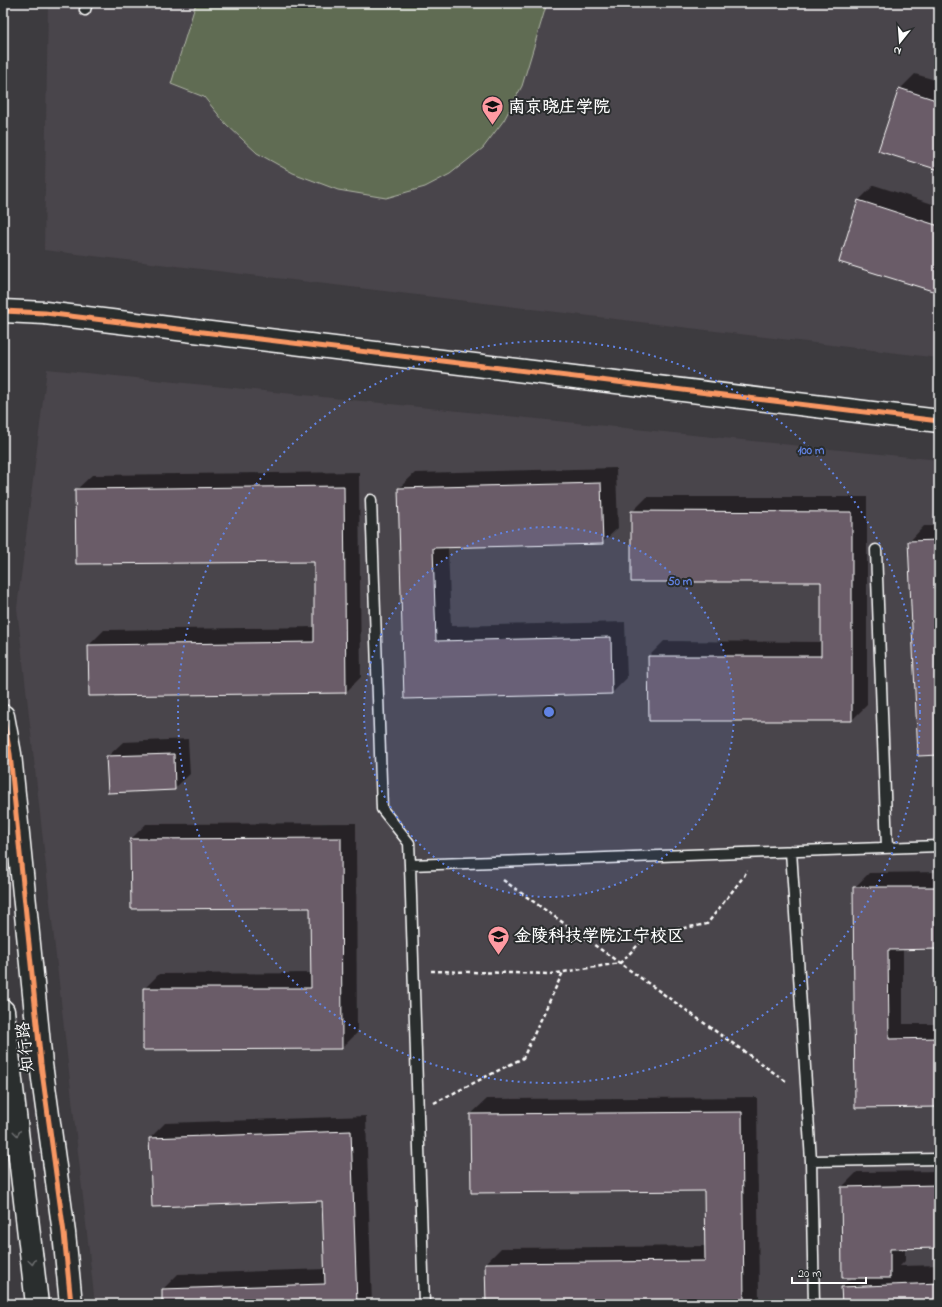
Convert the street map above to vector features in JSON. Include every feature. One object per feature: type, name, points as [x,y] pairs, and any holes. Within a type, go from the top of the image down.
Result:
[{"type":"street","points":[[3,311],[52,314],[939,421]]},
{"type":"street","name":"知行路","points":[[3,716],[10,754],[41,1064],[72,1304]]},
{"type":"street","name":"知行路","points":[[3,1011],[37,1304]]},
{"type":"lane","points":[[371,500],[382,809],[409,843],[424,1304]]},
{"type":"lane","points":[[876,550],[887,848]]},
{"type":"lane","points":[[410,865],[939,846]]},
{"type":"lane","points":[[791,851],[811,1161],[814,1304]]},
{"type":"lane","points":[[811,1161],[939,1159]]},
{"type":"path","points":[[414,971],[551,974],[620,963],[649,934],[706,924],[744,876],[754,853]]},
{"type":"path","points":[[479,863],[807,1097]]},
{"type":"path","points":[[418,1111],[523,1058],[563,972]]},
{"type":"shaded area","name":"南京晓庄学院","points":[[48,3],[939,3],[939,358],[44,250]]},
{"type":"shaded area","name":"金陵科技学院江宁校区","points":[[47,369],[939,460],[939,1304],[95,1304],[17,608]]},
{"type":"green space","points":[[196,3],[547,3],[522,86],[504,120],[483,148],[450,174],[425,187],[386,198],[338,190],[293,173],[257,153],[226,124],[204,97],[171,84]]},
{"type":"building","points":[[899,88],[939,101],[939,170],[878,151]]},
{"type":"building","points":[[858,200],[939,226],[939,293],[839,262]]},
{"type":"building","points":[[601,483],[603,544],[433,548],[436,641],[611,637],[612,694],[404,699],[398,488]]},
{"type":"building","points":[[344,486],[346,693],[89,696],[88,645],[314,642],[314,562],[76,564],[75,489]]},
{"type":"building","points":[[631,511],[852,512],[852,721],[649,721],[648,656],[821,656],[821,582],[631,582]]},
{"type":"building","points":[[939,540],[939,755],[918,756],[908,541]]},
{"type":"building","points":[[174,754],[175,790],[108,793],[106,756]]},
{"type":"building","points":[[341,838],[342,1049],[143,1050],[143,988],[311,988],[310,908],[131,909],[130,839]]},
{"type":"building","points":[[853,887],[939,887],[939,949],[888,950],[889,1039],[939,1038],[939,1107],[855,1108]]},
{"type":"building","points":[[742,1112],[744,1304],[486,1304],[485,1263],[705,1261],[704,1191],[471,1193],[470,1114]]},
{"type":"building","points":[[351,1131],[357,1304],[162,1304],[162,1289],[325,1284],[322,1201],[152,1207],[149,1138]]},
{"type":"building","points":[[939,1185],[939,1248],[890,1249],[890,1278],[842,1278],[841,1187]]},
{"type":"building","points":[[939,1283],[939,1304],[842,1304],[841,1287]]},
{"type":"cycle path","points":[[3,311],[45,313],[939,421]]},
{"type":"cycle path","points":[[3,716],[10,754],[41,1064],[64,1233],[71,1304]]},
{"type":"place","name":"南京晓庄学院","points":[[493,126]]},
{"type":"place","name":"金陵科技学院江宁校区","points":[[498,956]]}]
